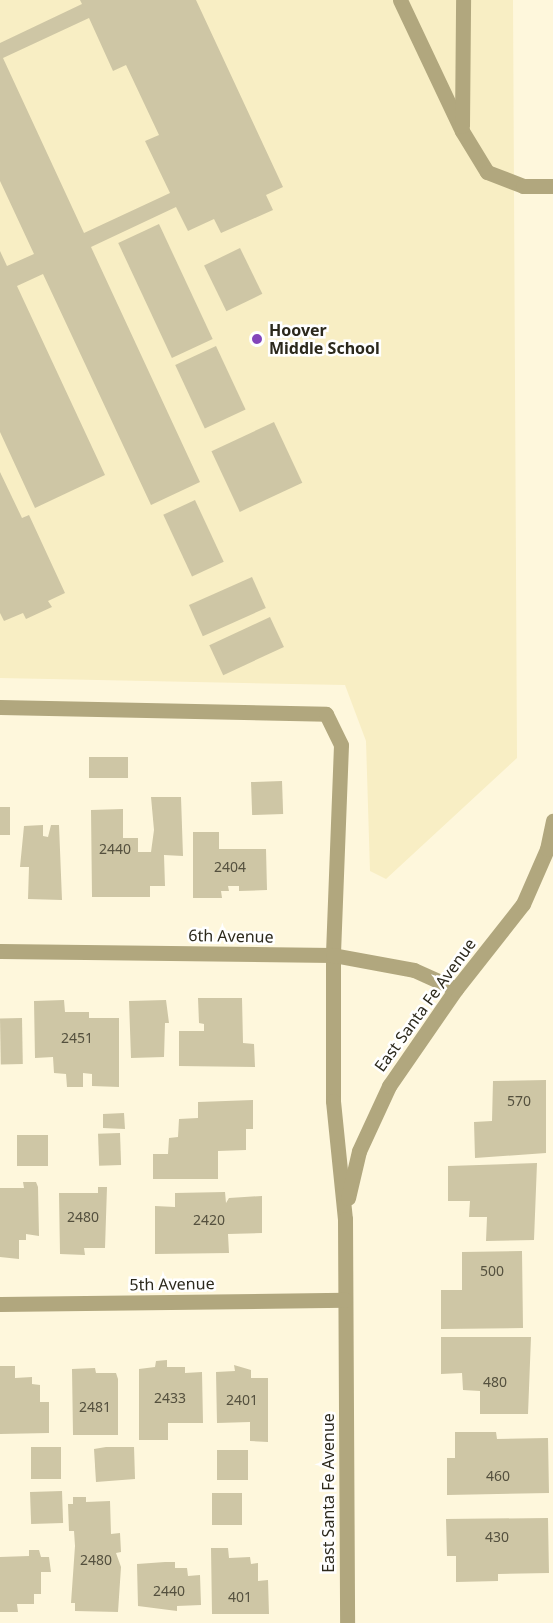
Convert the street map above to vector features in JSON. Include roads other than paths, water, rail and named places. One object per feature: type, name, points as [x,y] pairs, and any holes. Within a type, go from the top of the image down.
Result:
[{"type":"street","points":[[400,0],[462,131],[487,172],[523,186],[553,186]]},
{"type":"street","points":[[462,131],[463,0]]},
{"type":"street","name":"East Santa Fe Avenue","points":[[0,706],[326,714],[341,746],[333,955],[333,1101],[345,1219],[347,1623]]},
{"type":"street","name":"East Santa Fe Avenue","points":[[345,1219],[359,1151],[372,1118],[389,1086],[456,989],[524,904],[547,849],[553,821]]},
{"type":"street","name":"6th Avenue","points":[[0,951],[333,955],[414,970],[456,989]]},
{"type":"street","name":"5th Avenue","points":[[0,1304],[345,1300]]},
{"type":"place","name":"Hoover Middle School","points":[[257,339]]}]
